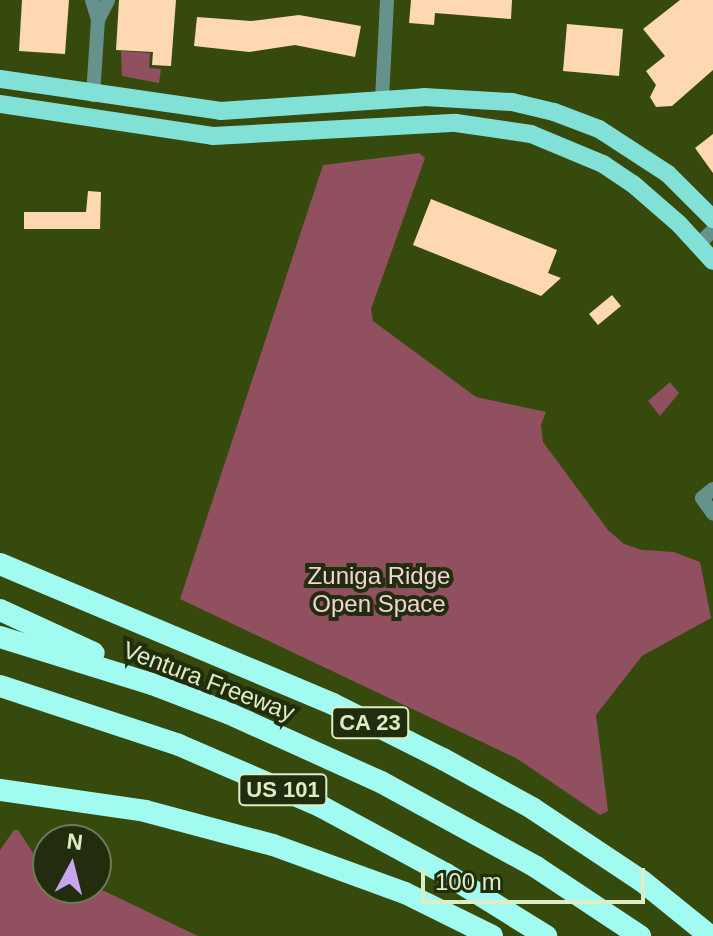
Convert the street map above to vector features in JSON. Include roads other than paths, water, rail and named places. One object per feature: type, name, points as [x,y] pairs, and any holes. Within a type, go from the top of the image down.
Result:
[{"type":"highway","name":"CA 23","points":[[0,564],[333,704],[443,759],[544,816],[642,881],[710,936]]},
{"type":"highway","points":[[0,610],[152,684]]},
{"type":"highway","name":"Ventura Freeway","points":[[0,637],[152,684],[228,713],[381,782],[536,867],[640,936]]},
{"type":"highway","name":"US 101","points":[[0,686],[179,745],[322,807],[446,874],[546,936]]},
{"type":"highway","points":[[0,790],[145,811],[246,837],[339,866],[405,893],[492,936]]},
{"type":"main road","points":[[0,79],[93,95],[221,111],[382,99],[476,97],[554,112],[599,129],[646,158],[668,174],[713,219]]},
{"type":"main road","points":[[0,104],[213,136],[456,123],[519,132],[569,147],[603,164],[633,184],[699,244],[713,261]]},
{"type":"street","points":[[92,0],[98,20],[93,95]]},
{"type":"street","points":[[98,20],[108,0]]},
{"type":"street","points":[[382,99],[387,0]]},
{"type":"street","points":[[699,244],[713,230]]},
{"type":"street","points":[[707,493],[713,514]]},
{"type":"park label","name":"Zuniga Ridge Open Space","points":[[379,590]]}]
